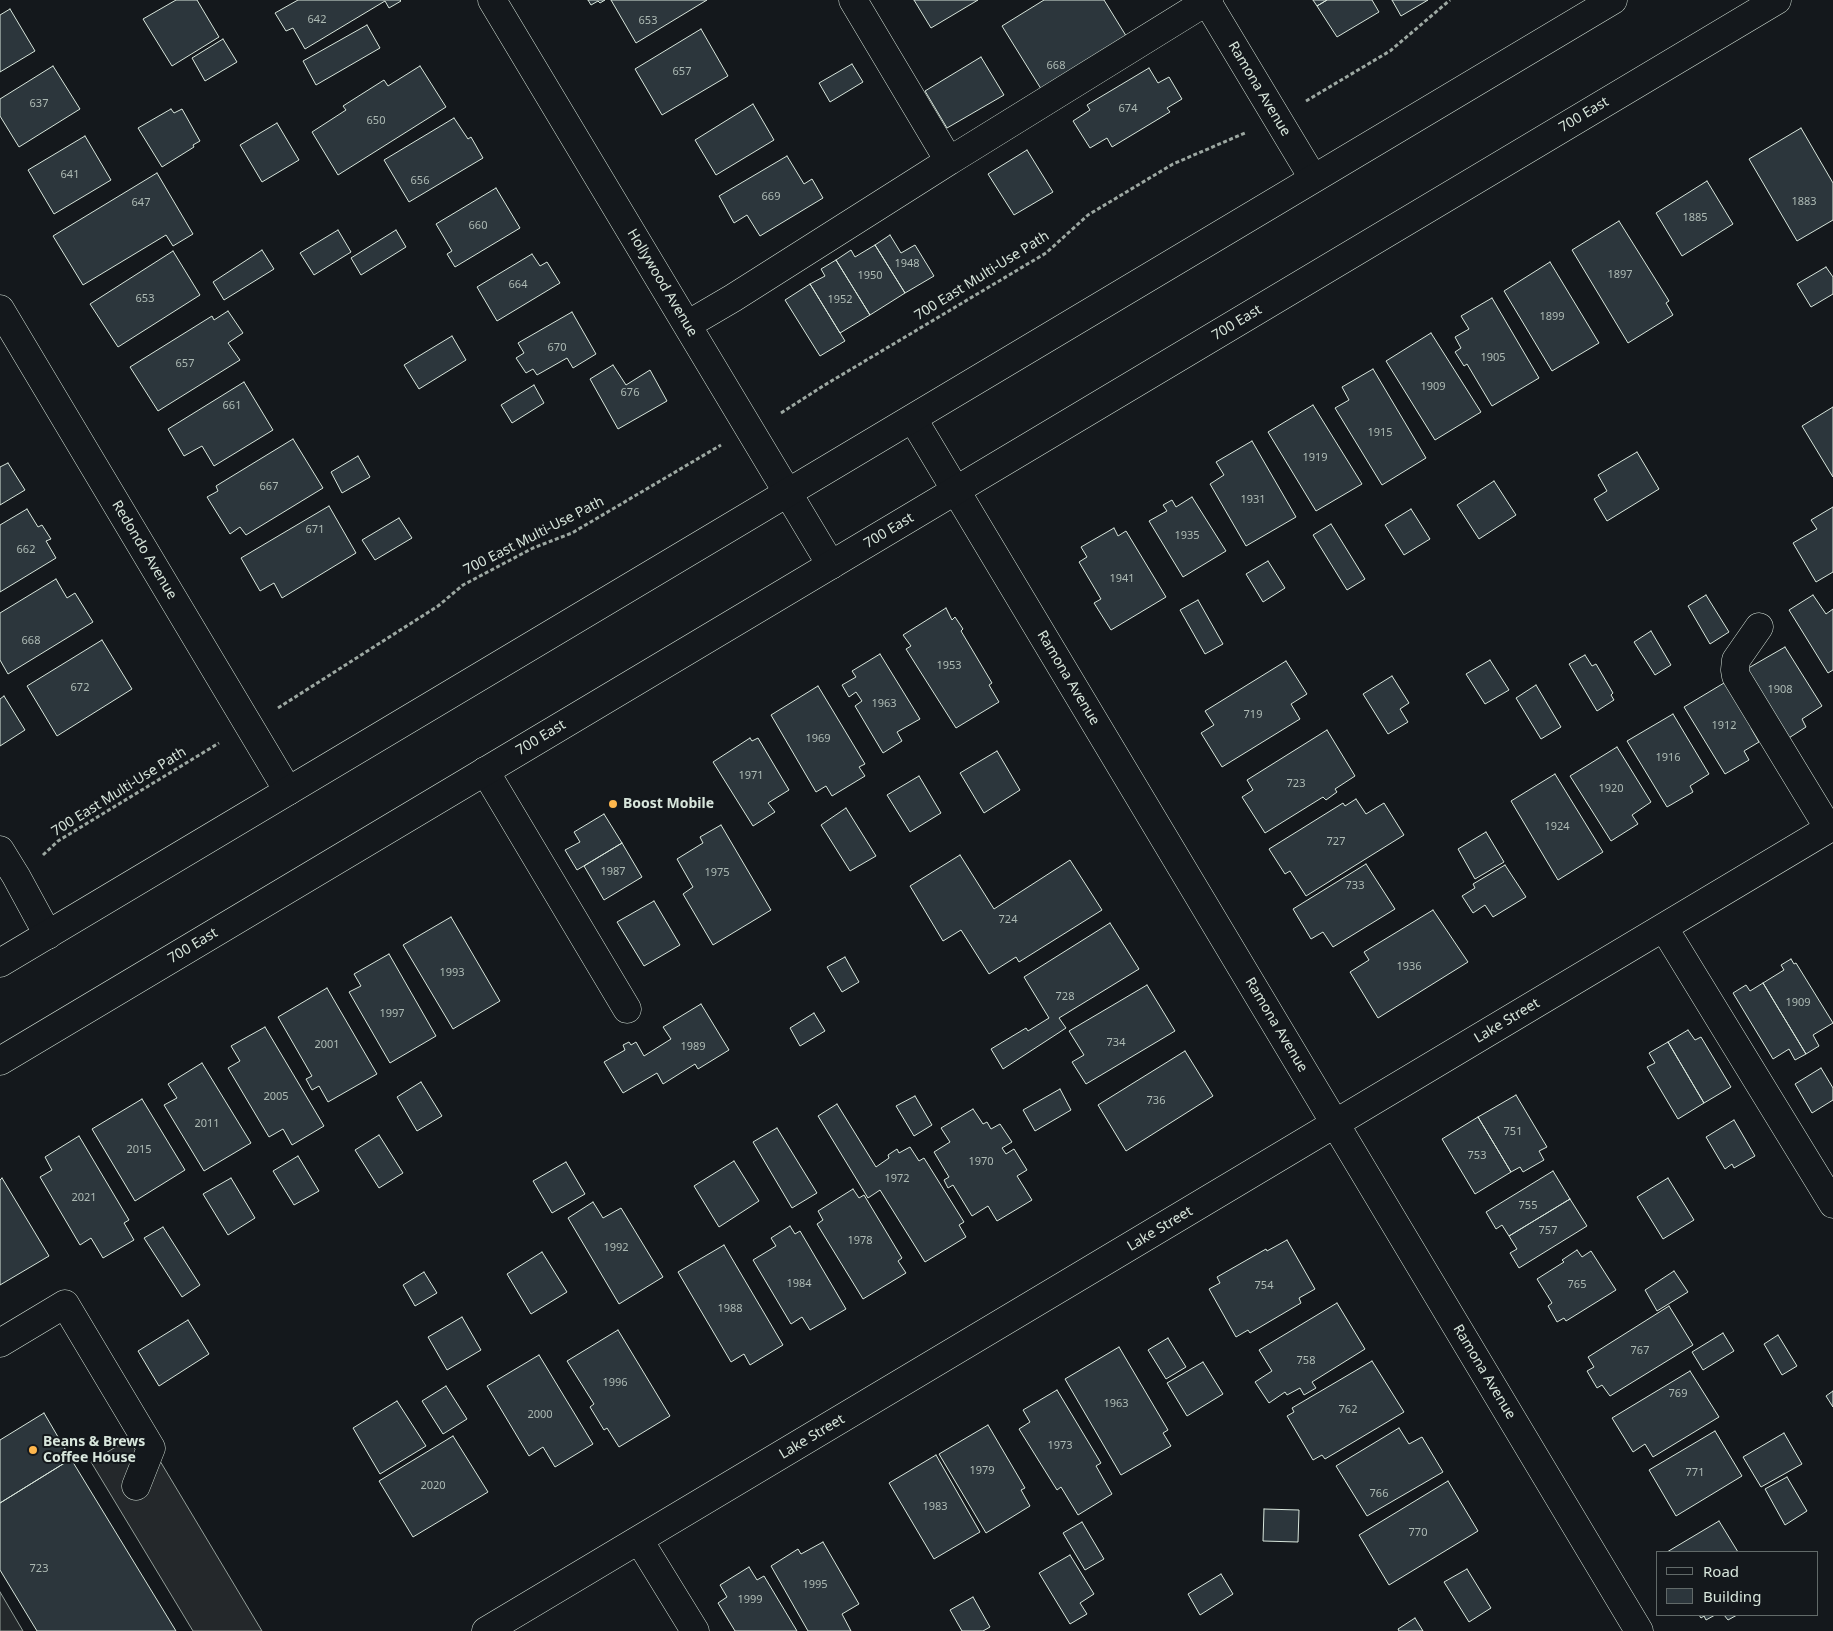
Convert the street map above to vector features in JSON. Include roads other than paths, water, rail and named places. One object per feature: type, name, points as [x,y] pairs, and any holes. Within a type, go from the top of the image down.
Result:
[{"type":"street","name":"Hollywood Avenue","points":[[492,0],[831,566]]},
{"type":"street","points":[[853,0],[949,161]]},
{"type":"street","points":[[687,324],[733,298],[1207,0]]},
{"type":"street","name":"Ramona Avenue","points":[[1207,0],[1313,178]]},
{"type":"street","points":[[0,964],[1612,0]]},
{"type":"street","name":"700 East","points":[[0,1061],[1777,0]]},
{"type":"street","name":"Redondo Avenue","points":[[0,309],[288,791]]},
{"type":"street","name":"Ramona Avenue","points":[[913,419],[1639,1631]]},
{"type":"street","points":[[1759,627],[1736,660],[1734,670],[1736,676],[1831,828]]},
{"type":"street","points":[[485,771],[627,1009]]},
{"type":"street","name":"Lake Street","points":[[486,1631],[1831,828]]},
{"type":"street","points":[[0,850],[48,935]]},
{"type":"street","points":[[1664,928],[1833,1204]]},
{"type":"street","points":[[0,1343],[65,1304],[151,1448],[136,1486]]},
{"type":"street","points":[[639,1540],[695,1631]]},
{"type":"place","name":"Boost Mobile","points":[[613,804]]},
{"type":"place","name":"Beans & Brews Coffee House","points":[[33,1450]]}]
